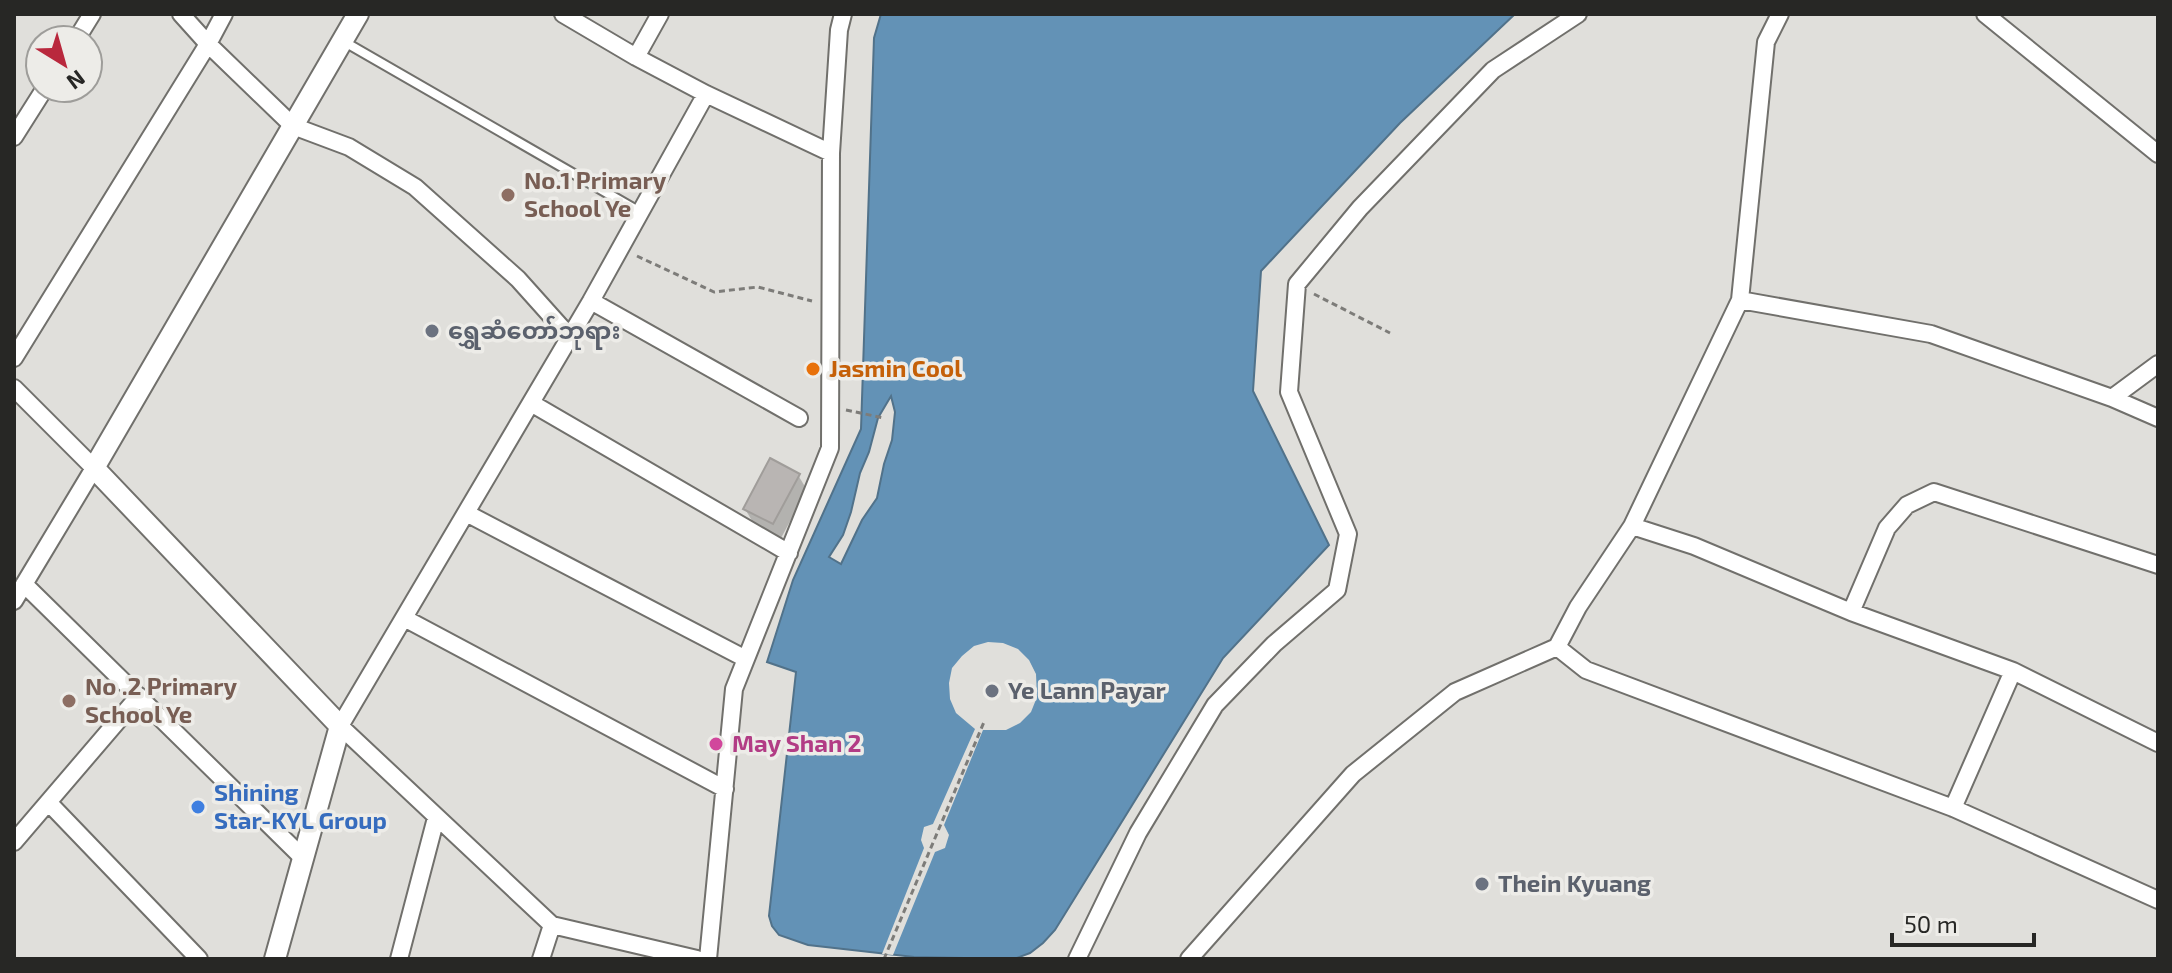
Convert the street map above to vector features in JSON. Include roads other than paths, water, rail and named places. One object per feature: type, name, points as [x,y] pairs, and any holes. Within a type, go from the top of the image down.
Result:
[{"type":"street","points":[[181,14],[293,126],[349,147],[415,187],[518,279],[570,337]]},
{"type":"street","points":[[14,358],[224,14]]},
{"type":"street","points":[[14,601],[358,14]]},
{"type":"street","points":[[563,14],[706,94],[831,153]]},
{"type":"street","points":[[636,57],[660,14]]},
{"type":"street","points":[[708,959],[734,689],[830,448],[831,153],[839,30],[843,14]]},
{"type":"street","points":[[1077,959],[1138,833],[1215,705],[1274,644],[1337,590],[1348,534],[1289,392],[1297,284],[1360,208],[1493,70],[1578,14]]},
{"type":"street","points":[[1189,959],[1353,774],[1455,692],[1557,647],[1578,607],[1632,526],[1740,300],[1766,42],[1780,14]]},
{"type":"street","points":[[1985,14],[2158,154]]},
{"type":"street","points":[[275,959],[340,726],[591,301],[706,94]]},
{"type":"street","points":[[14,137],[35,104]]},
{"type":"street","points":[[1740,300],[1931,334],[2112,398],[2158,418]]},
{"type":"street","points":[[591,301],[799,418]]},
{"type":"street","points":[[2112,398],[2158,364]]},
{"type":"street","points":[[14,388],[340,726],[552,925],[664,955],[697,959]]},
{"type":"street","points":[[531,403],[789,553]]},
{"type":"street","points":[[1851,612],[1887,528],[1907,505],[1934,492],[2158,565]]},
{"type":"street","points":[[466,513],[746,659]]},
{"type":"street","points":[[1632,526],[1694,546],[1851,612],[2013,671],[2158,743]]},
{"type":"street","points":[[24,584],[303,858]]},
{"type":"street","points":[[404,618],[725,789]]},
{"type":"street","points":[[1557,647],[1586,670],[1953,808],[2158,900]]},
{"type":"street","points":[[1953,808],[2013,671]]},
{"type":"street","points":[[14,842],[139,696]]},
{"type":"street","points":[[49,803],[199,959]]},
{"type":"street","points":[[399,959],[436,818]]},
{"type":"street","points":[[541,959],[552,925]]},
{"type":"lane","points":[[343,41],[640,212]]},
{"type":"water","points":[[881,14],[1515,14],[1400,123],[1261,271],[1253,391],[1329,545],[1223,658],[1055,930],[1030,953],[1014,959],[914,957],[808,945],[779,935],[769,916],[796,672],[767,662],[793,580],[861,429],[874,38]],"holes":[[[891,396],[895,412],[892,440],[877,498],[862,520],[841,564],[829,557],[843,535],[878,418]]]},
{"type":"place","name":"No.1 Primary School Ye","points":[[508,195]]},
{"type":"place","name":"ရွှေဆံတော်ဘုရား","points":[[432,331]]},
{"type":"place","name":"Jasmin Cool","points":[[813,369]]},
{"type":"place","name":"Ye Lann Payar","points":[[992,691]]},
{"type":"place","name":"No .2 Primary School Ye","points":[[69,701]]},
{"type":"place","name":"May Shan 2","points":[[716,744]]},
{"type":"place","name":"Shining Star-KYL Group","points":[[198,807]]},
{"type":"place","name":"Thein Kyuang","points":[[1482,884]]}]
